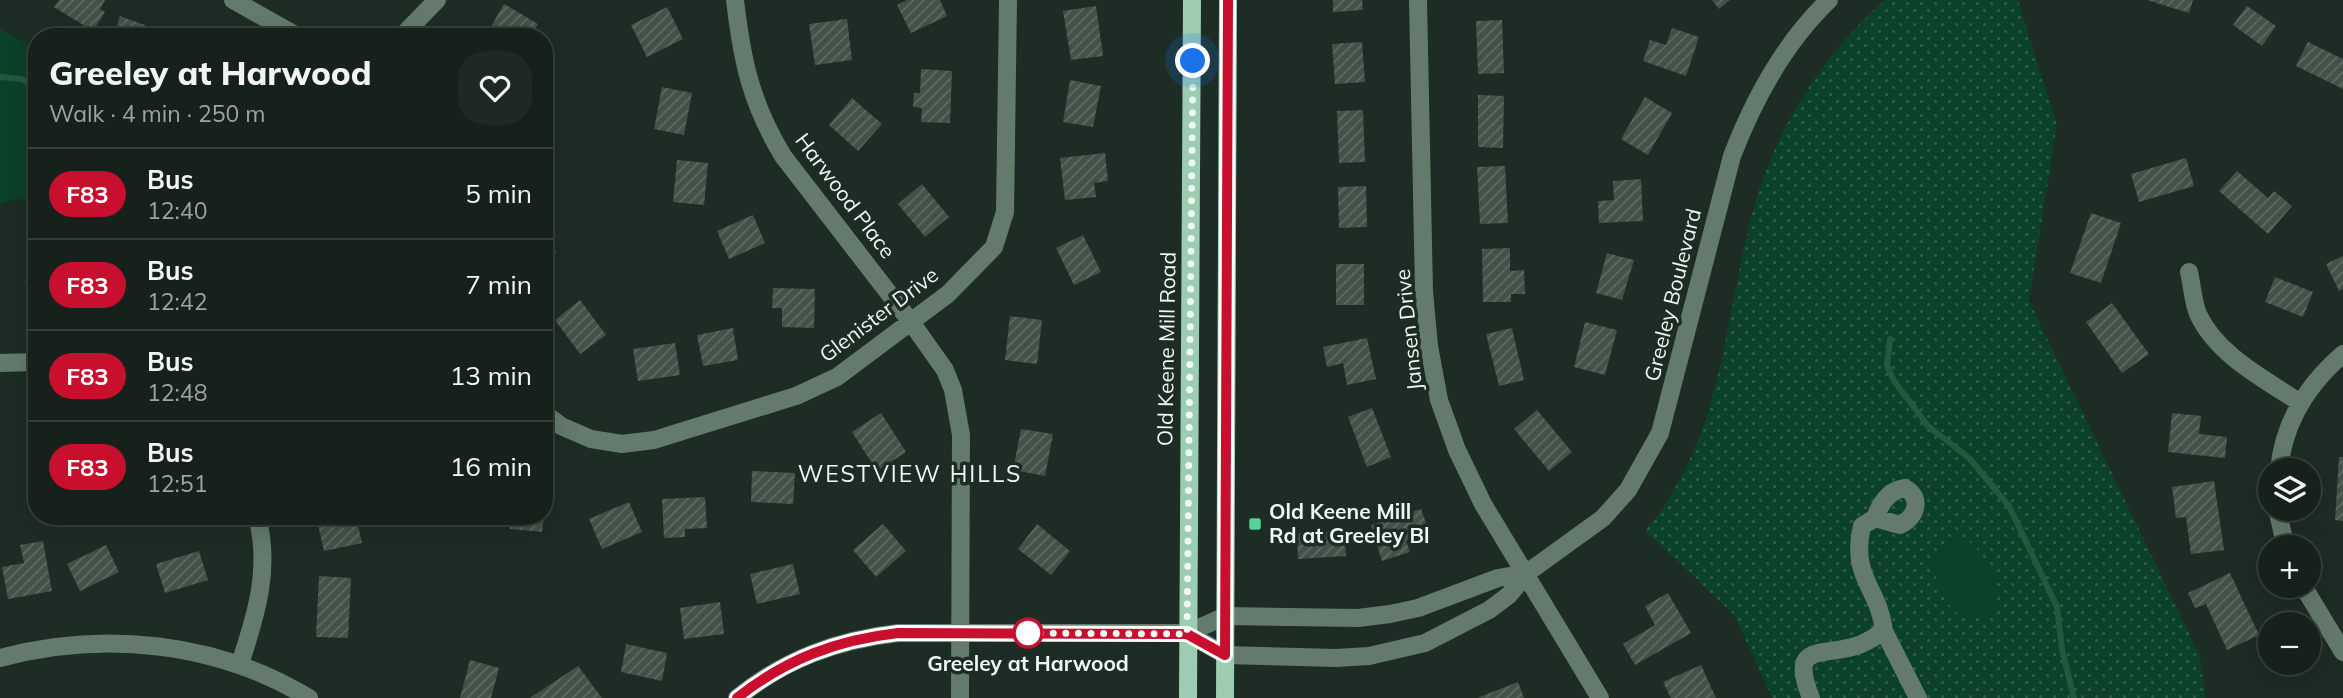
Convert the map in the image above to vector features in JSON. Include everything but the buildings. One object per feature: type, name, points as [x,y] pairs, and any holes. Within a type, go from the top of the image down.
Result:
[{"type":"main road","name":"Old Keene Mill Road","points":[[1188,698],[1192,0]]},
{"type":"main road","points":[[1226,698],[1228,0]]},
{"type":"street","points":[[233,0],[283,28]]},
{"type":"street","points":[[410,28],[437,0]]},
{"type":"street","name":"Harwood Place","points":[[735,0],[746,75],[766,127],[783,156],[911,322],[944,370],[959,414],[960,698]]},
{"type":"street","name":"Glenister Drive","points":[[553,420],[591,439],[622,444],[654,440],[796,396],[837,377],[911,322],[979,265],[1001,232],[1005,212],[1008,0]]},
{"type":"street","name":"Jansen Drive","points":[[1418,0],[1424,291],[1429,346],[1440,400],[1457,450],[1483,503],[1600,698]]},
{"type":"street","name":"Greeley Boulevard","points":[[1187,634],[1225,655],[1336,658],[1369,656],[1425,643],[1489,610],[1509,595],[1527,573],[1603,517],[1628,490],[1652,452],[1666,412],[1732,156],[1748,115],[1773,70],[1808,22],[1829,0]]},
{"type":"street","points":[[2189,272],[2197,312],[2211,336],[2245,366],[2299,402]]},
{"type":"street","points":[[2282,458],[2286,436],[2299,402],[2343,354]]},
{"type":"street","points":[[0,363],[28,362]]},
{"type":"street","points":[[1875,518],[1862,526],[1858,556],[1862,576],[1875,601],[1884,631],[1918,698]]},
{"type":"street","points":[[240,664],[262,588],[263,548],[259,525]]},
{"type":"street","name":"Greeley Boulevard","points":[[737,698],[785,664],[820,649],[864,637],[960,633],[1187,634],[1226,616],[1359,618],[1418,608],[1498,578],[1527,573]]},
{"type":"street","points":[[2310,598],[2343,652]]},
{"type":"street","points":[[1811,698],[1802,672],[1805,662],[1814,652],[1859,646],[1884,631]]},
{"type":"street","points":[[0,658],[68,644],[107,643],[183,650],[240,664],[309,698]]},
{"type":"green space","points":[[1885,0],[2018,0],[2057,125],[2029,301],[2199,654],[2206,698],[1772,698],[1734,615],[1645,531],[1671,495],[1705,420],[1716,382],[1751,218],[1760,187],[1785,127],[1801,99],[1840,46]]},
{"type":"green space","points":[[0,29],[28,44],[28,200],[18,199],[0,204]]},
{"type":"green space","points":[[1964,538],[1985,560],[1997,592],[1992,611],[1970,620],[1962,617],[1949,604],[1936,578],[1932,561],[1941,547]]},
{"type":"waterway","points":[[0,77],[22,79],[28,83]]},
{"type":"waterway","points":[[1890,339],[1887,365],[1894,381],[1928,426],[1969,458],[2009,506],[2057,607],[2062,649],[2074,698]]},
{"type":"bus line","name":"F83","points":[[737,698],[785,664],[820,649],[864,637],[898,633],[1187,634],[1225,655],[1228,0]]},
{"type":"place","name":"Old Keene Mill Rd at Greeley Bl","points":[[1255,524]]},
{"type":"place","name":"Greeley at Harwood","points":[[1028,633]]},
{"type":"district","name":"WESTVIEW HILLS","points":[[910,474]]},
{"type":"route","points":[[1028,633],[1187,634],[1193,61]]}]
